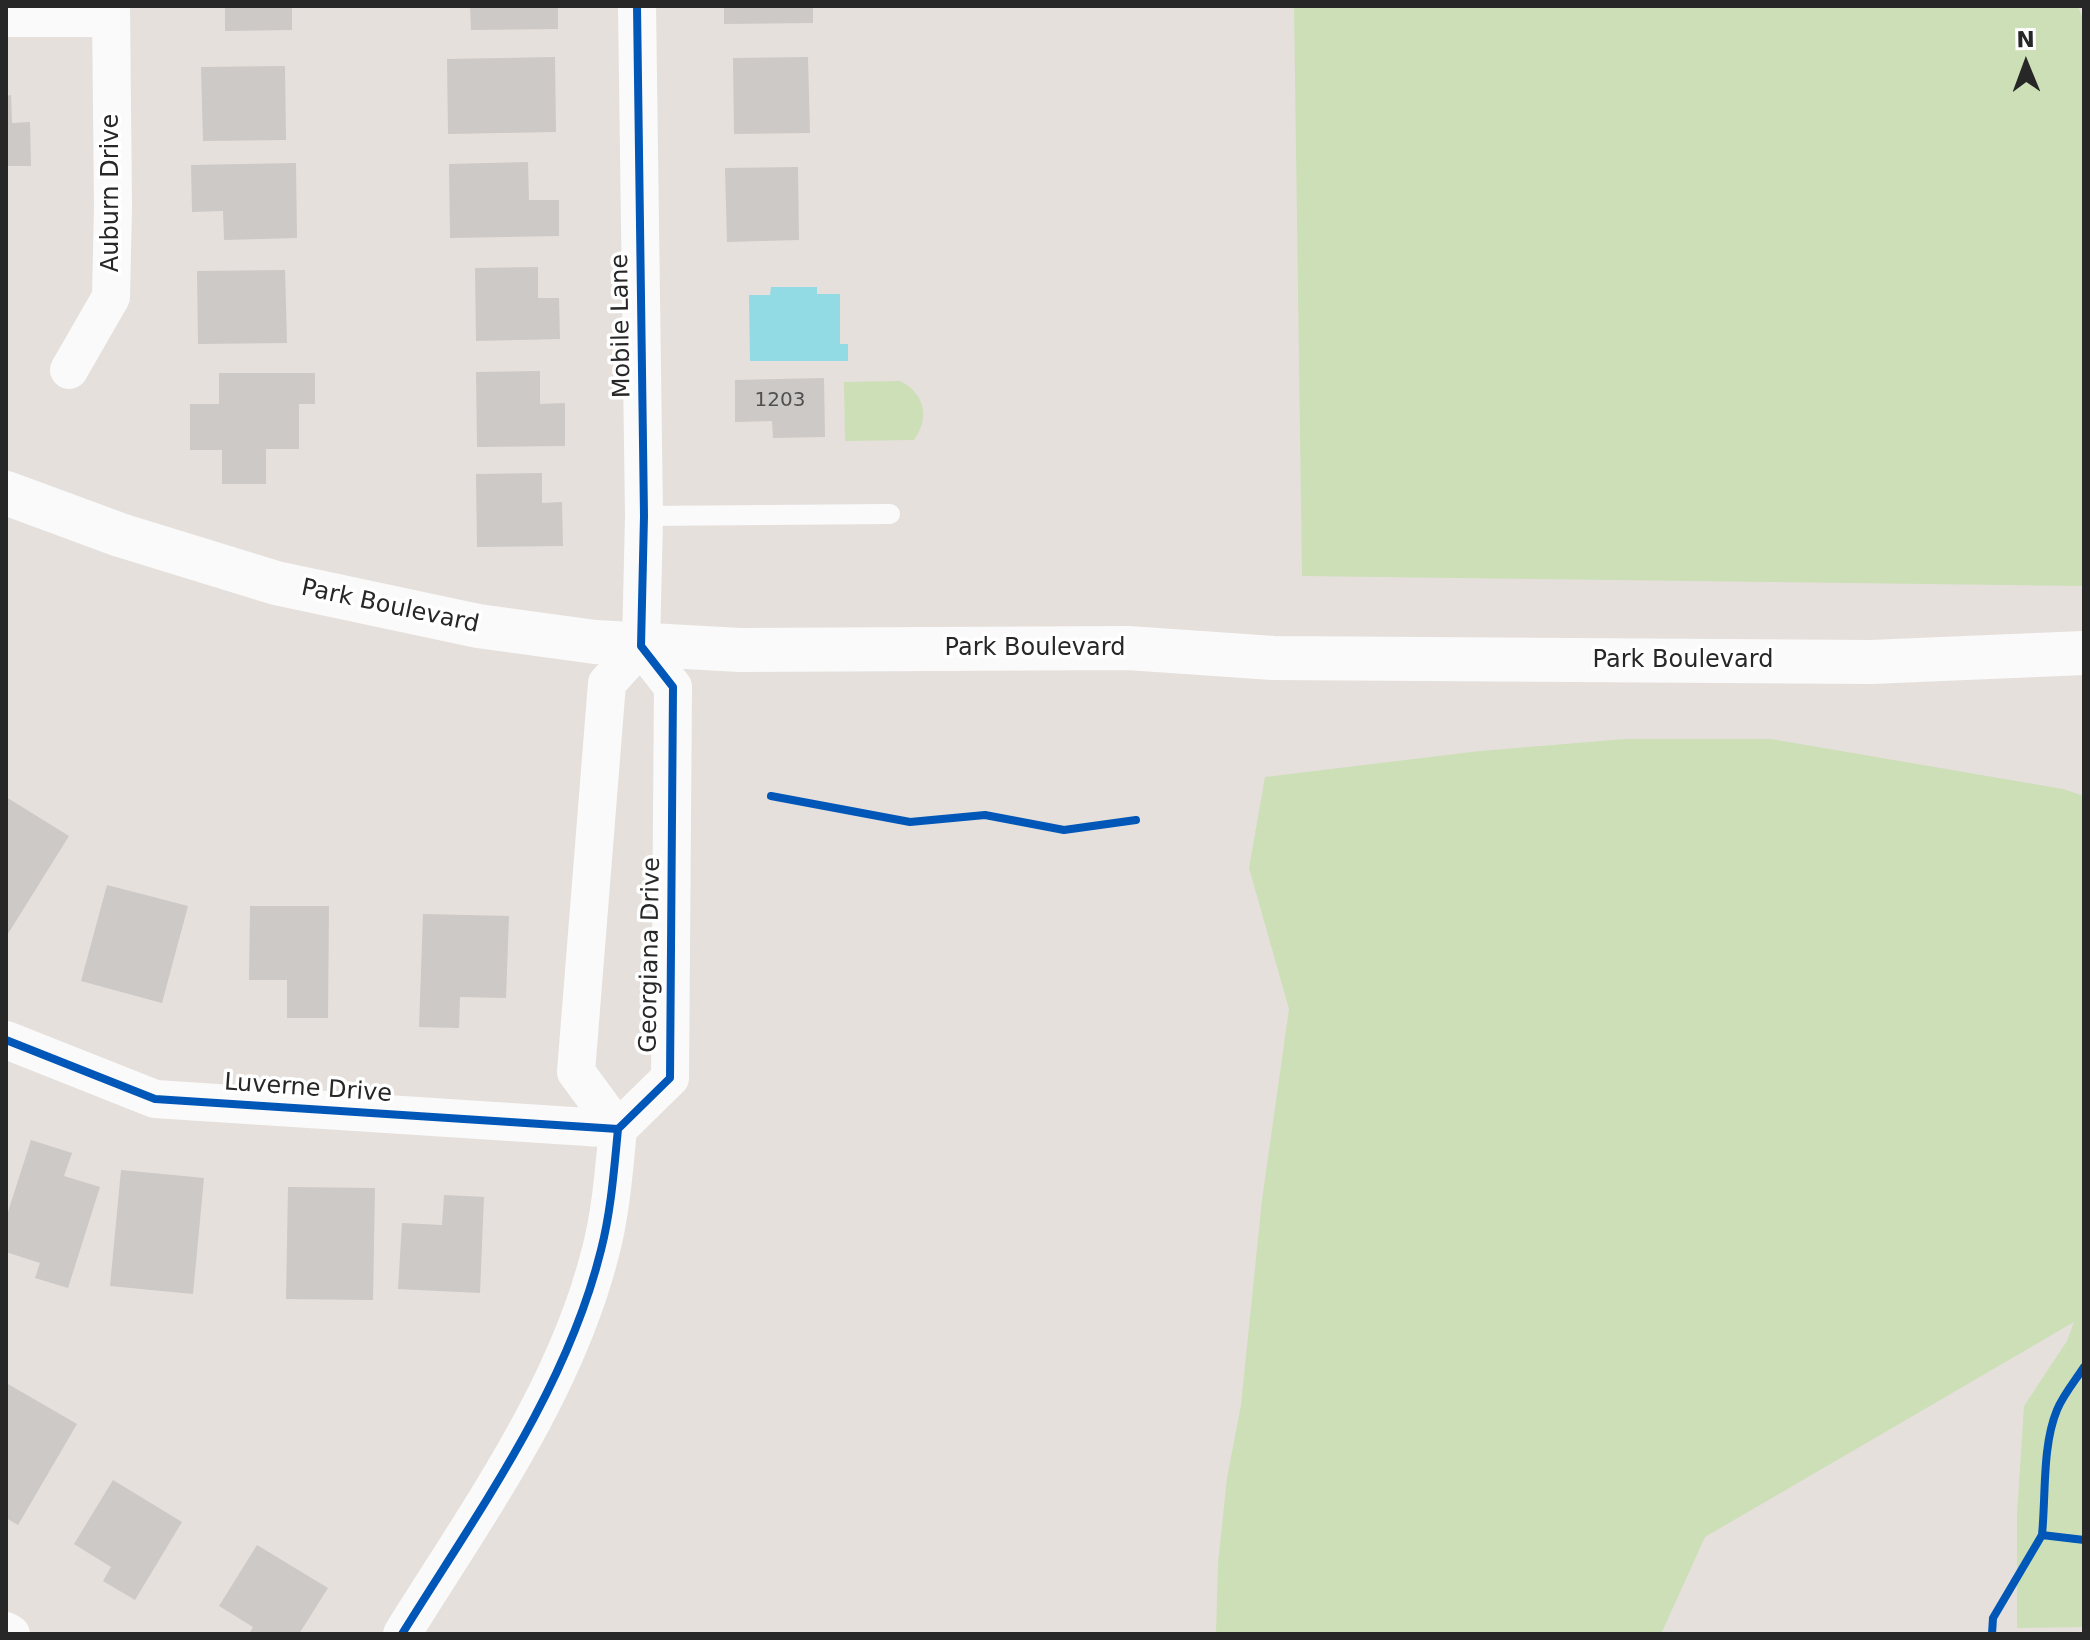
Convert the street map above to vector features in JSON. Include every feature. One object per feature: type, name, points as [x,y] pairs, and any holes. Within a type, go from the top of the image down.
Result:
[{"type":"main road","name":"Park Boulevard","points":[[6,493],[120,535],[276,583],[541,637],[641,646],[740,650],[1128,648],[1273,658],[1871,662],[2084,653]]},
{"type":"street","name":"Mobile Lane","points":[[637,6],[644,516],[641,646]]},
{"type":"street","points":[[6,18],[111,12]]},
{"type":"street","name":"Auburn Drive","points":[[69,370],[111,297],[111,12]]},
{"type":"street","points":[[402,1634],[514,1453],[553,1381],[582,1311],[601,1251],[612,1194],[618,1129],[576,1072],[607,683],[641,646]]},
{"type":"street","name":"Georgiana Drive","points":[[618,1129],[670,1078],[673,687],[641,646]]},
{"type":"street","name":"Luverne Drive","points":[[6,1040],[155,1099],[618,1129]]},
{"type":"street","points":[[6,1631],[11,1634]]},
{"type":"lane","points":[[644,516],[890,514]]},
{"type":"green space","points":[[1294,6],[2078,6],[2084,23],[2084,586],[1302,576]]},
{"type":"green space","points":[[900,381],[915,392],[922,407],[922,423],[914,440],[845,441],[844,382]]},
{"type":"green space","points":[[1625,739],[1771,739],[2063,789],[2084,796],[2084,1627],[2017,1628],[2017,1514],[2024,1406],[2067,1341],[2074,1322],[1705,1537],[1661,1634],[1216,1634],[1218,1563],[1227,1478],[1241,1405],[1262,1200],[1289,1009],[1249,868],[1265,777],[1480,751]]},
{"type":"water","points":[[771,287],[817,287],[817,294],[840,294],[840,344],[848,344],[848,361],[750,361],[749,295],[770,295]]},
{"type":"building","points":[[225,6],[292,6],[292,30],[225,31]]},
{"type":"building","points":[[470,6],[558,6],[558,29],[471,30]]},
{"type":"building","points":[[724,6],[813,6],[813,23],[724,24]]},
{"type":"building","points":[[555,57],[556,132],[448,134],[447,59]]},
{"type":"building","points":[[808,57],[810,133],[734,134],[733,58]]},
{"type":"building","points":[[285,66],[286,140],[203,141],[201,67]]},
{"type":"building","points":[[11,95],[12,123],[30,122],[31,166],[6,166],[6,96]]},
{"type":"building","points":[[528,162],[529,200],[559,200],[559,236],[450,238],[449,164]]},
{"type":"building","points":[[296,163],[297,238],[224,240],[223,211],[192,212],[191,165]]},
{"type":"building","points":[[798,167],[799,240],[727,242],[725,168]]},
{"type":"building","points":[[538,267],[538,298],[559,298],[560,339],[476,341],[475,268]]},
{"type":"building","points":[[285,270],[287,343],[198,344],[197,271]]},
{"type":"building","points":[[540,371],[540,404],[565,403],[565,446],[477,447],[476,372]]},
{"type":"building","points":[[219,373],[315,373],[315,404],[299,404],[299,449],[266,449],[266,484],[222,484],[222,450],[190,450],[190,404],[219,404]]},
{"type":"building","points":[[824,378],[825,437],[773,438],[772,421],[735,422],[735,380]]},
{"type":"building","points":[[542,473],[542,503],[562,502],[563,546],[477,547],[476,474]]},
{"type":"building","points":[[6,797],[69,836],[6,937]]},
{"type":"building","points":[[107,885],[188,906],[162,1003],[81,981]]},
{"type":"building","points":[[250,906],[329,906],[328,1018],[287,1018],[287,980],[249,980]]},
{"type":"building","points":[[423,914],[509,916],[506,998],[460,997],[459,1028],[419,1027]]},
{"type":"building","points":[[31,1140],[72,1153],[64,1176],[100,1187],[68,1288],[35,1278],[40,1263],[6,1252],[6,1218]]},
{"type":"building","points":[[121,1170],[204,1178],[193,1294],[110,1286]]},
{"type":"building","points":[[288,1187],[375,1188],[373,1300],[286,1299]]},
{"type":"building","points":[[444,1195],[484,1197],[480,1293],[398,1289],[402,1223],[442,1225]]},
{"type":"building","points":[[8,1384],[77,1424],[18,1525],[6,1518]]},
{"type":"building","points":[[113,1480],[182,1522],[135,1600],[103,1581],[111,1567],[74,1544]]},
{"type":"building","points":[[257,1545],[328,1588],[299,1634],[249,1634],[253,1627],[219,1606]]},
{"type":"cycle path","points":[[402,1634],[489,1497],[542,1402],[566,1352],[601,1250],[610,1205],[618,1129],[670,1078],[673,687],[641,646],[644,516],[637,6]]},
{"type":"cycle path","points":[[771,796],[910,822],[985,815],[1064,830],[1136,820]]},
{"type":"cycle path","points":[[6,1040],[155,1099],[618,1129]]},
{"type":"cycle path","points":[[2042,1535],[2052,1424],[2062,1399],[2084,1367]]},
{"type":"cycle path","points":[[1992,1634],[1993,1618],[2042,1535],[2084,1540]]}]
